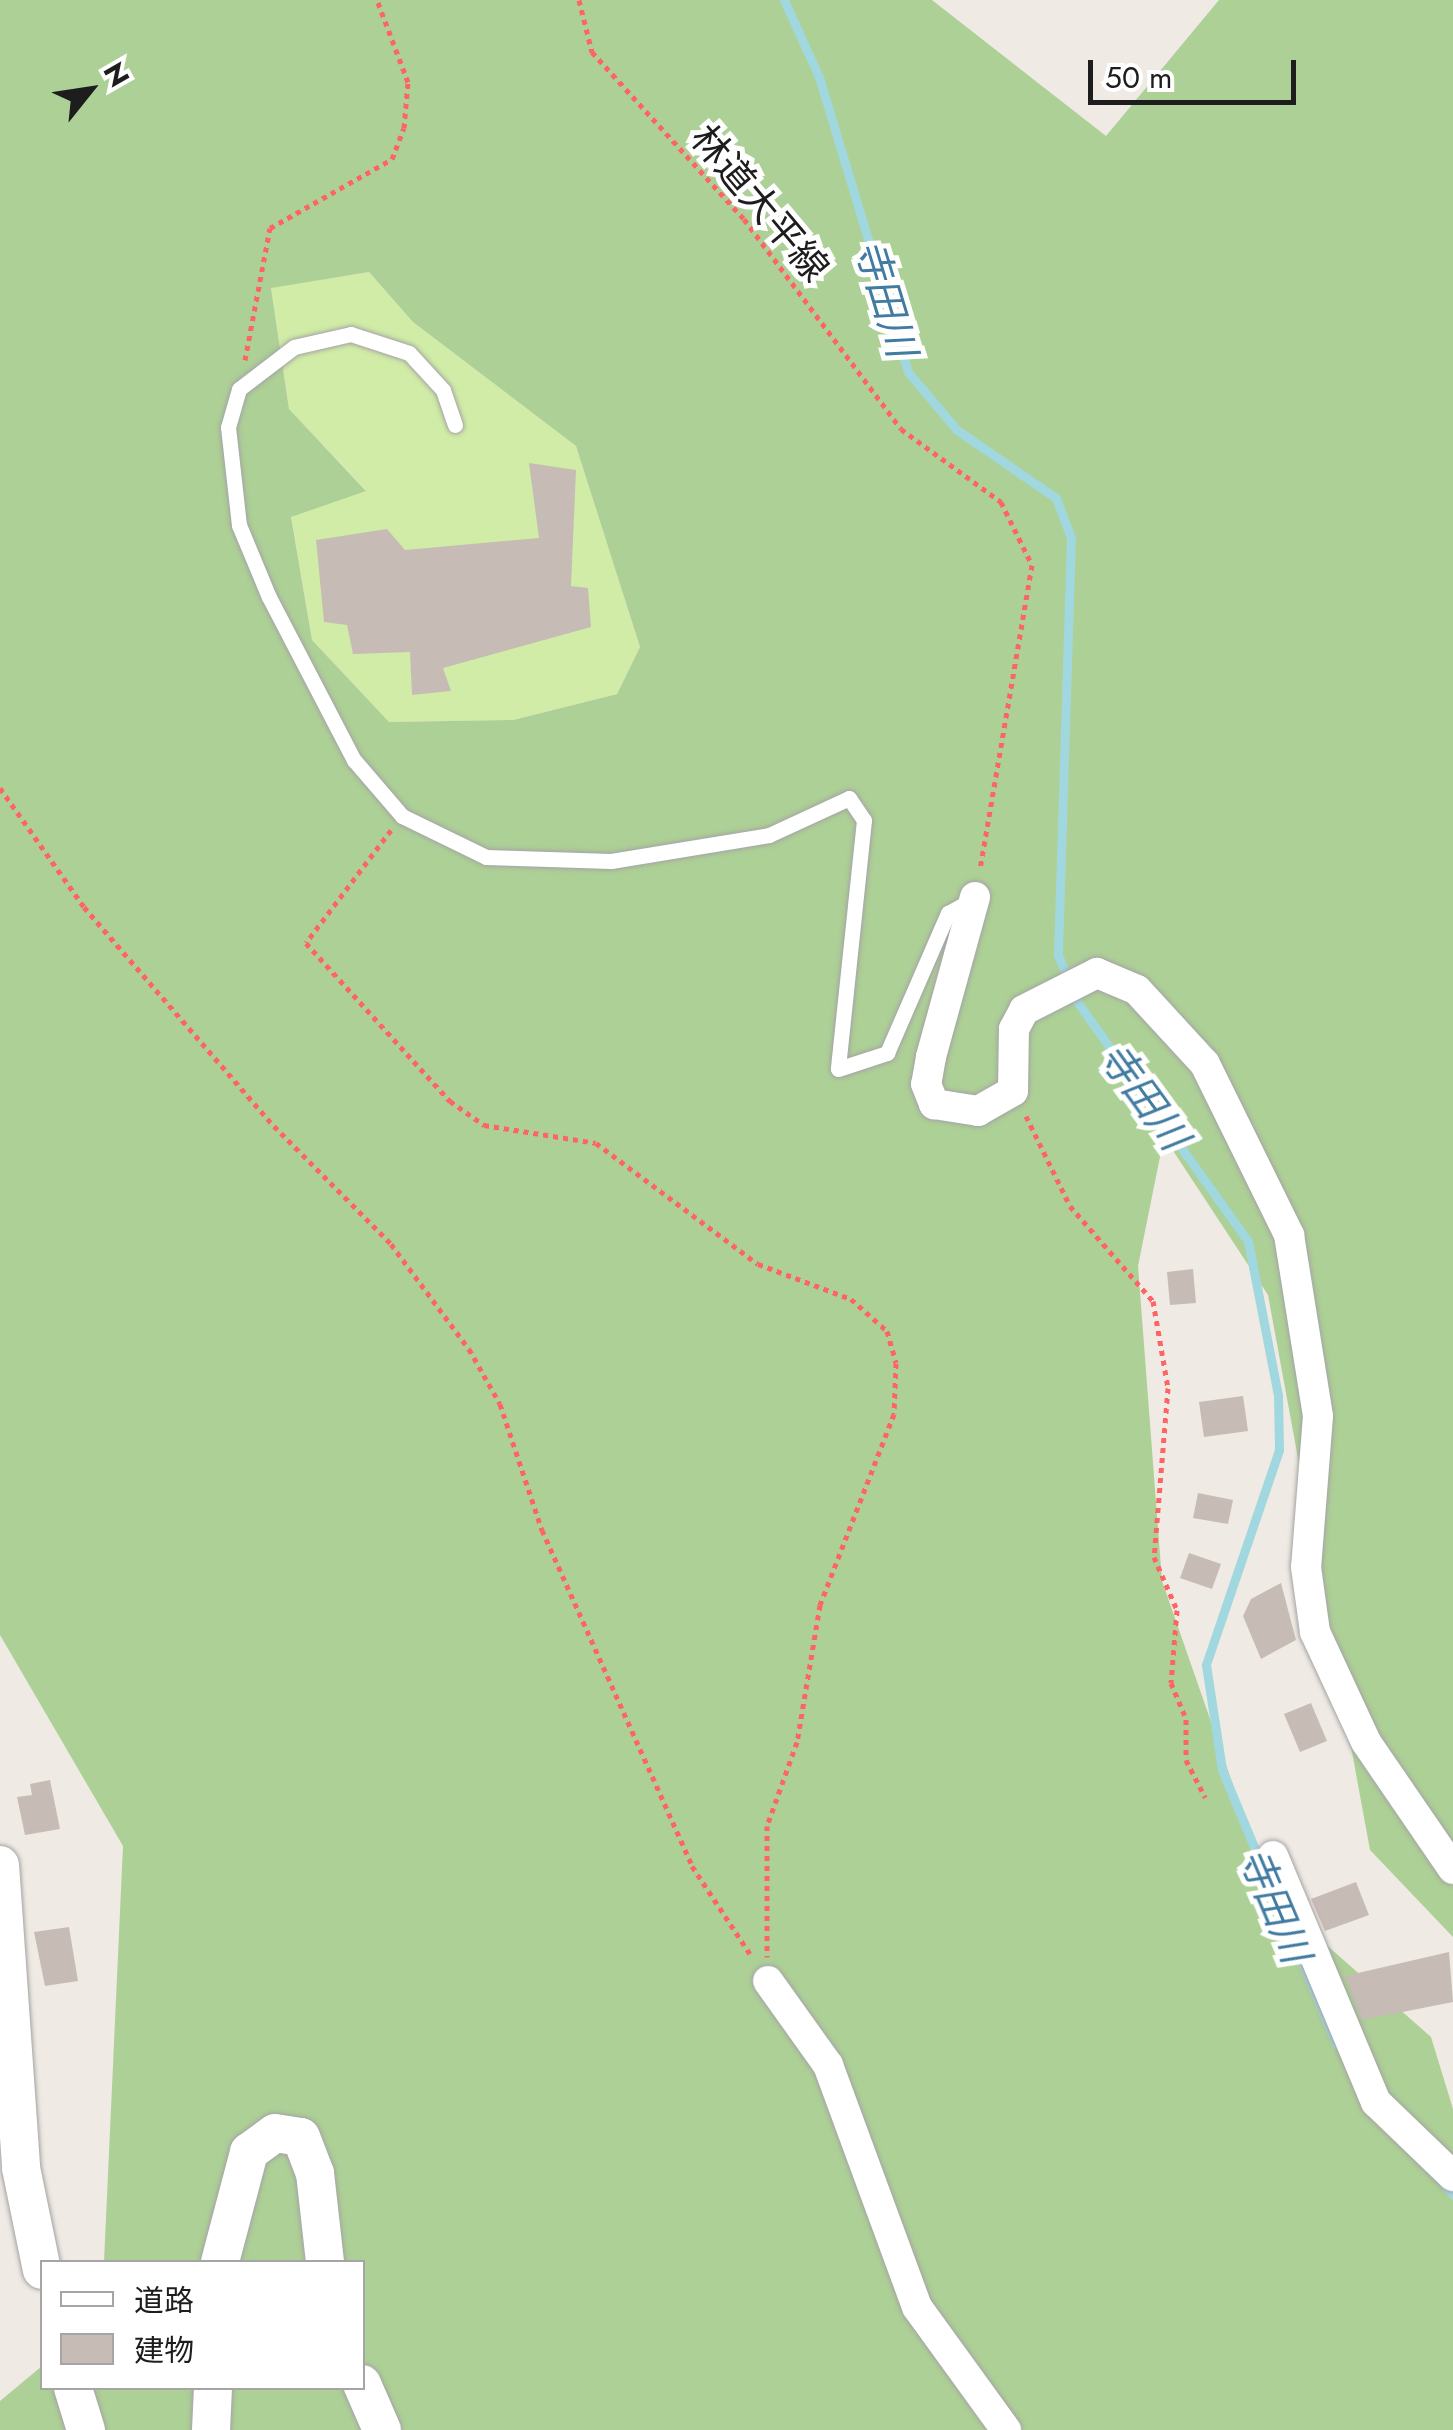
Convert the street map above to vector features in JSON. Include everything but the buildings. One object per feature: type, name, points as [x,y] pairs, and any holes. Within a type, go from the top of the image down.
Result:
[{"type":"street","points":[[976,897],[926,1084],[934,1104],[955,1112],[978,1111],[1013,1091],[1014,1029],[1043,999],[1097,974],[1137,990],[1204,1064],[1289,1236],[1318,1416],[1306,1567],[1315,1632],[1366,1742],[1453,1869]]},
{"type":"street","points":[[1273,1856],[1376,2102],[1453,2176]]},
{"type":"street","points":[[0,1864],[21,2168],[40,2260]]},
{"type":"street","points":[[768,1981],[828,2065],[917,2307],[1006,2430]]},
{"type":"street","points":[[221,2260],[250,2152],[275,2133],[301,2137],[315,2173],[325,2260]]},
{"type":"street","points":[[74,2390],[86,2430]]},
{"type":"street","points":[[211,2430],[213,2390]]},
{"type":"street","points":[[365,2390],[382,2430]]},
{"type":"lane","points":[[455,425],[443,390],[409,354],[352,334],[294,347],[239,389],[228,427],[240,525],[354,760],[402,816],[486,857],[611,860],[769,835],[849,798],[864,820],[838,1069],[887,1052],[948,912],[976,897]]},
{"type":"path","points":[[239,389],[270,228],[392,159],[404,128],[408,82],[377,0]]},
{"type":"path","name":"林道大平線","points":[[579,0],[592,52],[744,218],[901,429],[1001,502],[1032,564],[976,897]]},
{"type":"path","points":[[0,788],[84,907],[274,1126],[391,1244],[469,1348],[500,1404],[542,1530],[692,1866],[768,1981]]},
{"type":"path","points":[[402,816],[306,943],[317,960],[450,1101],[484,1125],[596,1143],[758,1264],[851,1299],[887,1331],[896,1364],[894,1414],[820,1605],[797,1742],[767,1826],[768,1981]]},
{"type":"path","points":[[1013,1091],[1070,1206],[1153,1301],[1168,1388],[1154,1557],[1178,1610],[1171,1683],[1186,1720],[1186,1760],[1205,1796]]},
{"type":"green space","points":[[0,0],[932,0],[1106,136],[1219,0],[1453,0],[1453,1937],[1370,1850],[1268,1295],[1164,1137],[1138,1266],[1162,1581],[1272,1897],[1431,2037],[1453,2109],[1453,2430],[0,2430],[0,2401],[40,2368],[40,2390],[365,2390],[365,2260],[104,2260],[123,1846],[0,1635]],"holes":[[[369,272],[413,322],[576,446],[640,647],[617,694],[513,720],[389,722],[312,640],[291,517],[366,491],[289,409],[271,288]]]},
{"type":"green space","points":[[369,272],[413,322],[576,446],[640,647],[617,694],[513,720],[389,722],[312,640],[291,516],[366,490],[289,409],[271,287]]},
{"type":"waterway","name":"寺田川","points":[[784,0],[819,77],[908,372],[957,430],[1056,498],[1071,538],[1058,955],[1078,1003],[1248,1241],[1278,1396],[1279,1450],[1206,1665],[1222,1770],[1336,2044]]},
{"type":"waterway","name":"寺田川","points":[[1441,2181],[1453,2195]]}]
